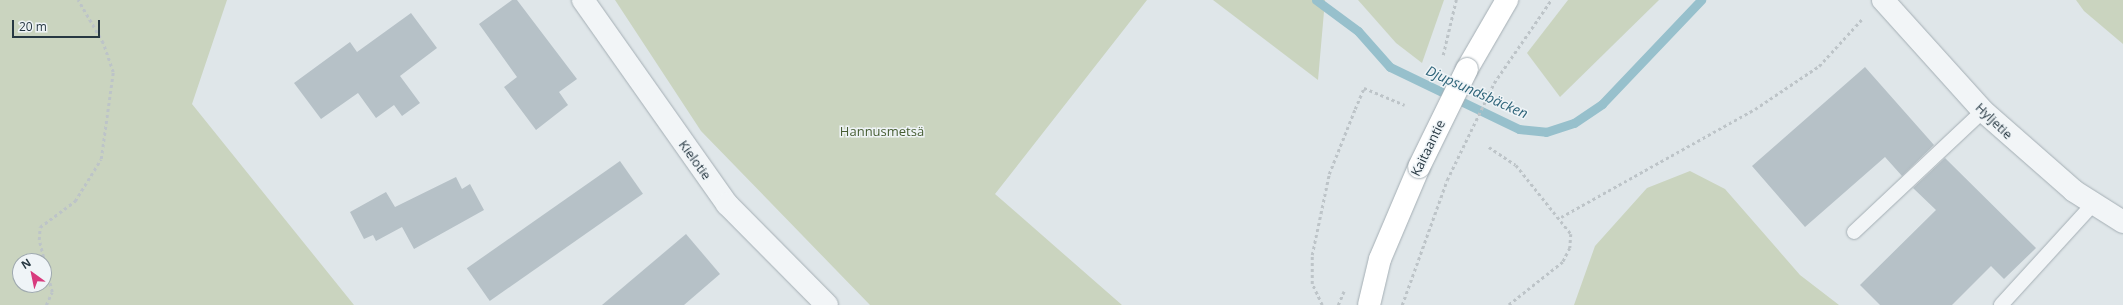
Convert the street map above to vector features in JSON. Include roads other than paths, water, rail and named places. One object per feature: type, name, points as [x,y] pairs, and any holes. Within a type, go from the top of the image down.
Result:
[{"type":"main road","name":"Kaitaantie","points":[[1369,305],[1380,259],[1419,167],[1467,69],[1508,0]]},
{"type":"street","name":"Kielotie","points":[[583,0],[727,204],[827,305]]},
{"type":"street","name":"Hyljetie","points":[[1883,0],[1983,111],[2040,164],[2123,222]]},
{"type":"lane","points":[[1854,232],[1983,111]]},
{"type":"lane","points":[[2001,305],[2094,203]]},
{"type":"waterway","name":"Djupsundsbäcken","points":[[1316,0],[1358,31],[1390,67],[1519,129],[1546,132],[1574,123],[1602,104],[1701,0]]},
{"type":"park label","name":"Hannusmetsä","points":[[882,131]]}]
